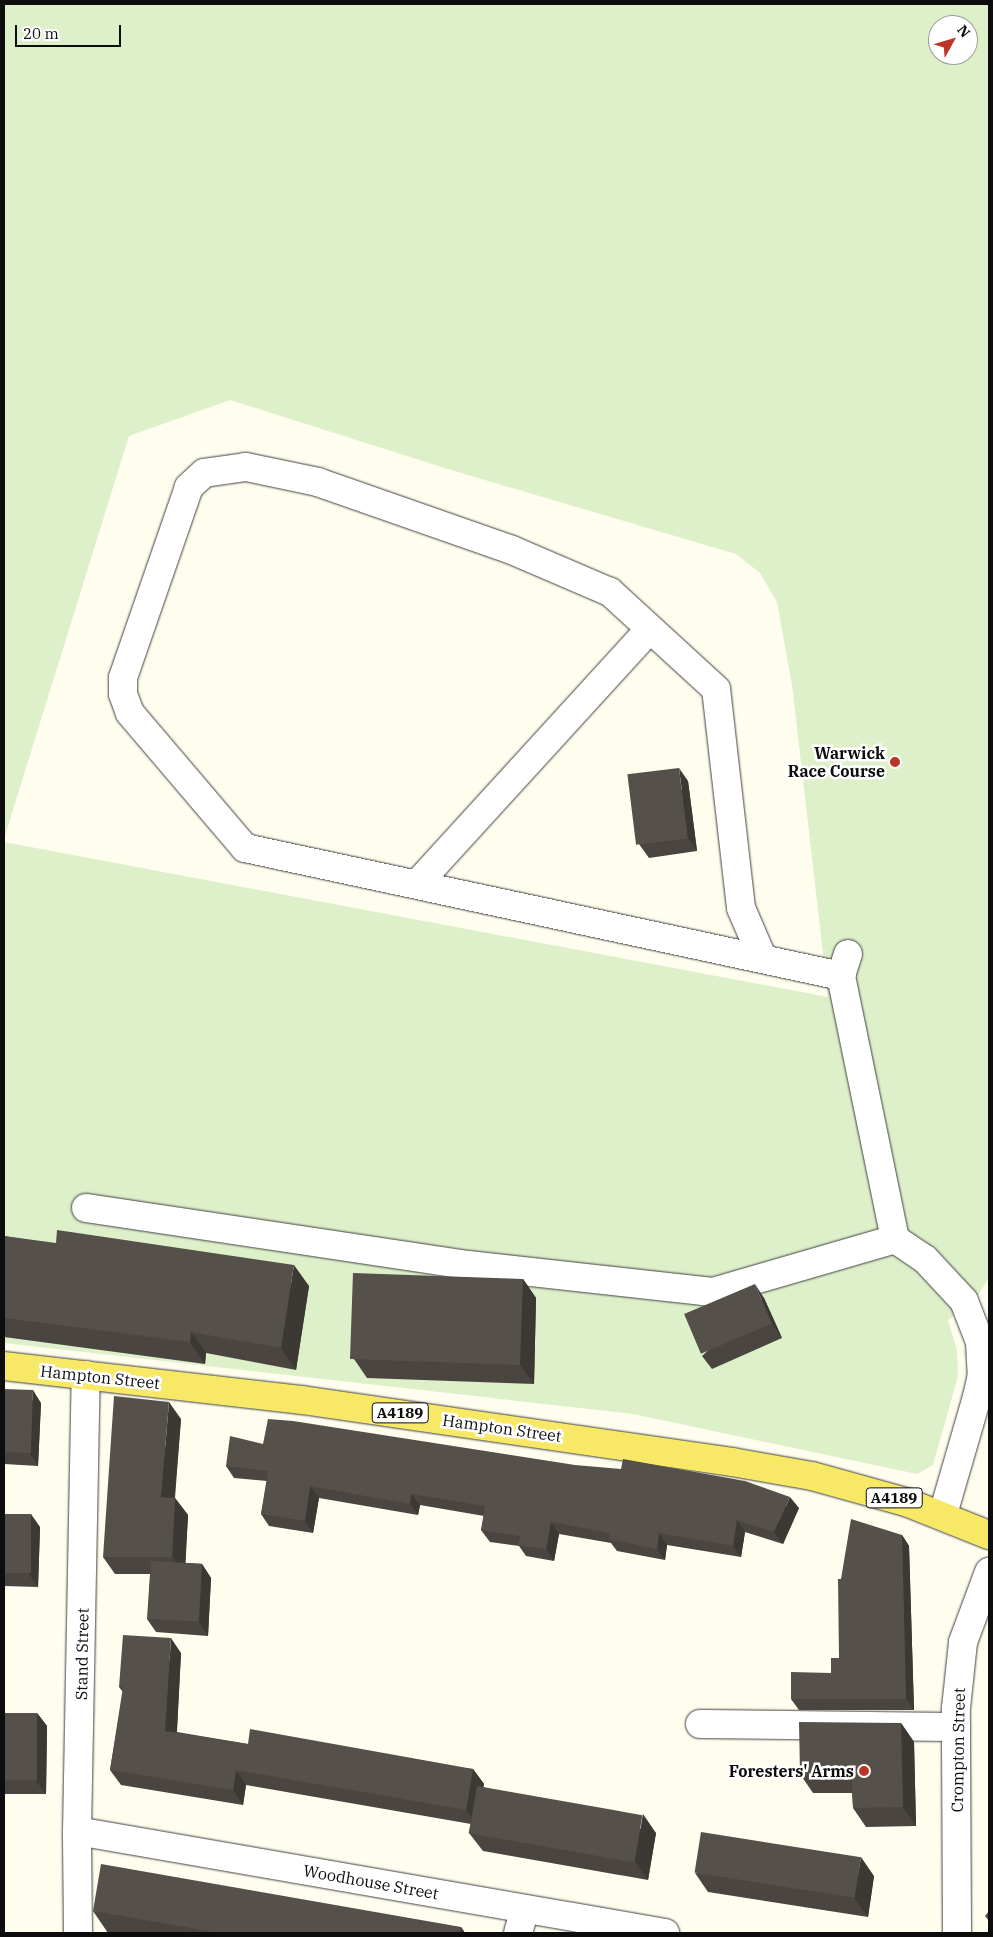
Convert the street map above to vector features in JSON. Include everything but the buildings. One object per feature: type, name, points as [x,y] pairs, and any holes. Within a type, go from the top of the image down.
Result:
[{"type":"main road","name":"Hampton Street","points":[[4,1366],[302,1400],[714,1459],[812,1476],[943,1514],[989,1535]]},
{"type":"street","points":[[762,957],[740,908],[716,689],[610,592],[512,550],[318,482],[246,466],[204,473],[189,487],[123,678],[122,694],[130,713],[245,848],[762,957],[844,965],[895,1238],[926,1259],[964,1300],[985,1339],[982,1375],[977,1396],[943,1514]]},
{"type":"street","points":[[417,884],[650,629]]},
{"type":"street","points":[[86,1208],[468,1265],[713,1292],[895,1238]]},
{"type":"street","name":"Stand Street","points":[[78,1933],[77,1831],[86,1375]]},
{"type":"street","name":"Crompton Street","points":[[957,1933],[956,1727],[962,1642],[989,1572]]},
{"type":"street","points":[[700,1724],[956,1727]]},
{"type":"street","name":"Woodhouse Street","points":[[77,1831],[521,1921],[666,1933]]},
{"type":"green space","name":"Warwick Race Course","points":[[4,4],[989,4],[989,1278],[974,1301],[948,1320],[957,1350],[958,1376],[933,1465],[917,1474],[633,1414],[4,1343],[4,842],[828,997],[792,685],[777,602],[760,573],[736,554],[451,470],[230,400],[129,436],[4,839]]},
{"type":"place","name":"Warwick Race Course","points":[[895,762]]},
{"type":"place","name":"Foresters' Arms","points":[[864,1771]]}]
